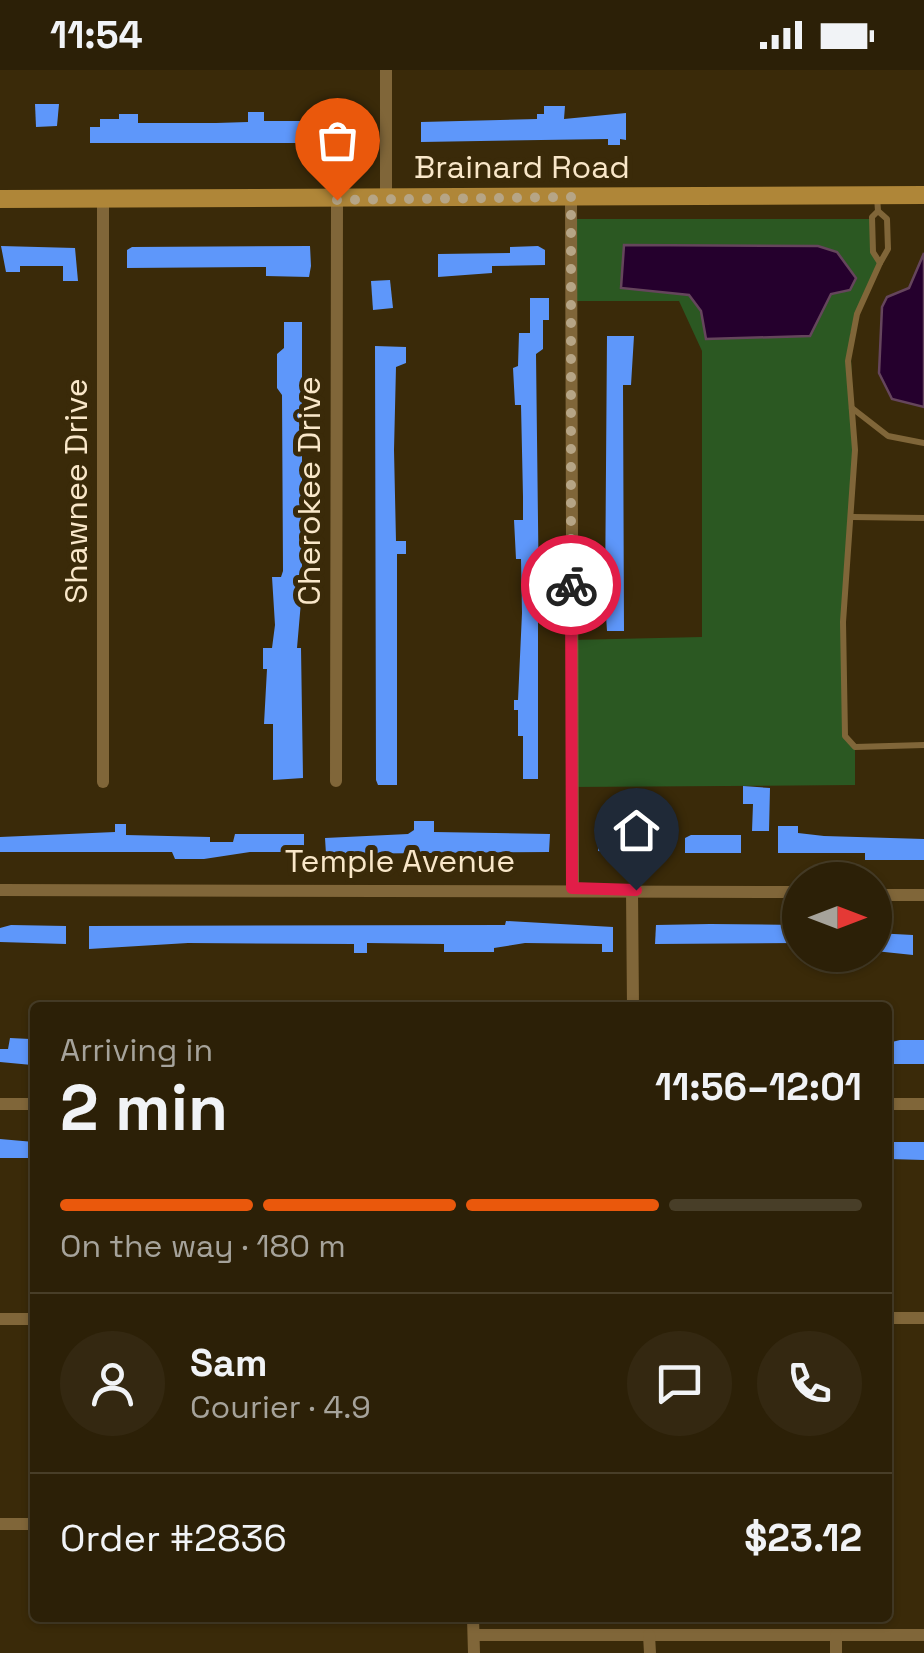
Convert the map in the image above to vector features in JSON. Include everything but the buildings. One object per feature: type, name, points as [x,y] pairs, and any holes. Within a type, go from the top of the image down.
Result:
[{"type":"main road","name":"Brainard Road","points":[[0,199],[337,200],[386,196],[878,203],[924,196]]},
{"type":"street","points":[[386,70],[386,196]]},
{"type":"street","points":[[571,197],[572,888]]},
{"type":"street","name":"Shawnee Drive","points":[[103,200],[103,782]]},
{"type":"street","name":"Cherokee Drive","points":[[336,780],[337,200]]},
{"type":"street","name":"Temple Avenue","points":[[0,890],[572,888],[782,892]]},
{"type":"street","points":[[632,890],[633,1002]]},
{"type":"street","points":[[892,895],[924,896]]},
{"type":"street","points":[[0,1104],[30,1104]]},
{"type":"street","points":[[892,1104],[924,1104]]},
{"type":"street","points":[[892,1318],[924,1318]]},
{"type":"street","points":[[0,1319],[30,1319]]},
{"type":"street","points":[[0,1524],[30,1524]]},
{"type":"street","points":[[474,1622],[474,1653]]},
{"type":"street","points":[[474,1635],[924,1634]]},
{"type":"street","points":[[649,1635],[650,1653]]},
{"type":"street","points":[[836,1635],[836,1653]]},
{"type":"lane","points":[[878,203],[872,216],[873,252],[880,263]]},
{"type":"lane","points":[[878,203],[888,219],[888,249],[850,334],[853,516],[843,622],[845,736],[854,747],[924,745]]},
{"type":"lane","points":[[852,408],[888,436],[924,443]]},
{"type":"lane","points":[[853,516],[924,518]]},
{"type":"green space","points":[[571,219],[872,219],[873,252],[880,263],[850,334],[855,450],[843,622],[845,736],[855,747],[855,785],[570,787],[571,640],[702,637],[702,351],[679,301],[571,301]],"holes":[[[689,295],[810,336],[701,311]]]},
{"type":"shaded area","points":[[624,245],[818,246],[837,252],[856,278],[850,290],[831,294],[810,336],[706,339],[701,311],[689,295],[621,288]]},
{"type":"shaded area","points":[[924,253],[924,407],[892,399],[879,373],[882,307],[887,297],[909,288]]},
{"type":"way so far","points":[[337,200],[386,196],[571,197],[571,585]]},
{"type":"route","points":[[571,585],[572,888],[636,890]]}]
